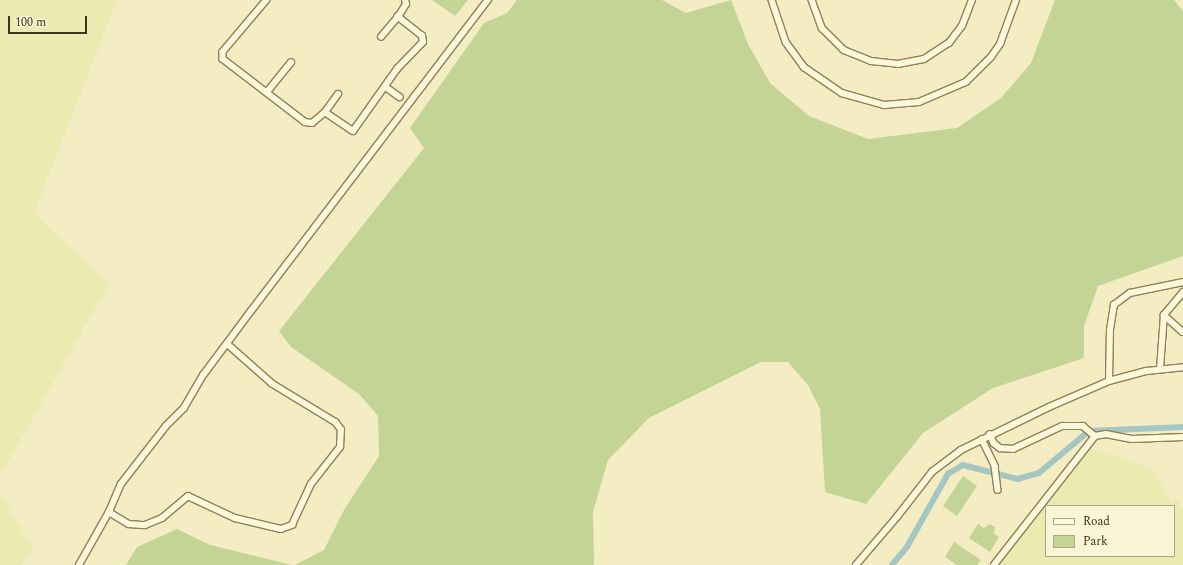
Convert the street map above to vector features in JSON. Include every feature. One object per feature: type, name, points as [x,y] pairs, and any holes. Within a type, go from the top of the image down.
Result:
[{"type":"street","points":[[267,0],[223,52],[223,59],[305,122],[312,123],[325,112],[338,94]]},
{"type":"street","points":[[381,37],[398,17],[406,4],[405,0]]},
{"type":"street","points":[[79,565],[109,512],[121,484],[166,426],[184,408],[227,344],[488,0]]},
{"type":"street","points":[[772,0],[786,42],[804,67],[842,93],[884,105],[919,102],[966,82],[991,57],[1000,44],[1016,0]]},
{"type":"street","points":[[812,0],[822,28],[844,50],[871,61],[898,64],[924,59],[949,43],[962,26],[972,0]]},
{"type":"street","points":[[325,112],[353,130],[397,69],[423,42],[422,36],[398,17]]},
{"type":"street","points":[[267,92],[290,62]]},
{"type":"street","points":[[386,86],[400,97]]},
{"type":"street","points":[[1109,381],[1110,330],[1114,305],[1130,293],[1183,282]]},
{"type":"street","points":[[1160,369],[1164,315],[1183,292]]},
{"type":"street","points":[[1164,315],[1183,332]]},
{"type":"street","points":[[109,512],[129,524],[145,525],[162,518],[188,496],[235,518],[281,529],[292,525],[311,484],[340,447],[341,430],[336,423],[272,384],[227,344]]},
{"type":"street","points":[[856,565],[937,467],[982,438],[1109,381],[1160,369],[1183,367]]},
{"type":"street","points":[[990,434],[994,443],[1000,448],[1013,450],[1062,426],[1084,426],[1094,436]]},
{"type":"street","points":[[994,565],[1094,436],[1106,434],[1132,439],[1183,438]]},
{"type":"street","points":[[982,438],[995,466],[998,490]]},
{"type":"green space","points":[[0,0],[117,0],[34,213],[109,284],[0,476]]},
{"type":"green space","points":[[432,0],[468,0],[455,16]]},
{"type":"green space","points":[[517,0],[662,0],[686,13],[731,0],[748,44],[770,83],[809,116],[868,139],[957,128],[1001,98],[1031,63],[1055,0],[1174,0],[1183,11],[1183,256],[1098,286],[1084,326],[1084,358],[993,388],[923,433],[866,504],[825,492],[820,409],[808,385],[788,362],[761,362],[649,418],[608,460],[593,512],[594,565],[295,565],[324,550],[344,510],[379,456],[378,416],[359,394],[291,347],[279,331],[424,148],[410,128],[484,23],[507,13]]},
{"type":"green space","points":[[1091,448],[1153,469],[1171,503],[1177,499],[1183,510],[1183,565],[997,565],[1045,505],[1045,557],[1175,557],[1175,505],[1045,505]]},
{"type":"green space","points":[[963,476],[977,486],[957,516],[943,506]]},
{"type":"green space","points":[[0,494],[34,550],[21,565],[0,565]]},
{"type":"green space","points":[[978,524],[984,528],[990,524],[995,527],[994,534],[999,537],[990,552],[969,538]]},
{"type":"green space","points":[[177,529],[210,545],[292,565],[126,565],[137,547]]},
{"type":"green space","points":[[954,542],[981,560],[977,565],[957,565],[945,557]]},
{"type":"waterway","points":[[892,565],[907,547],[948,474],[963,465],[1018,479],[1039,473],[1089,431],[1183,427]]}]
